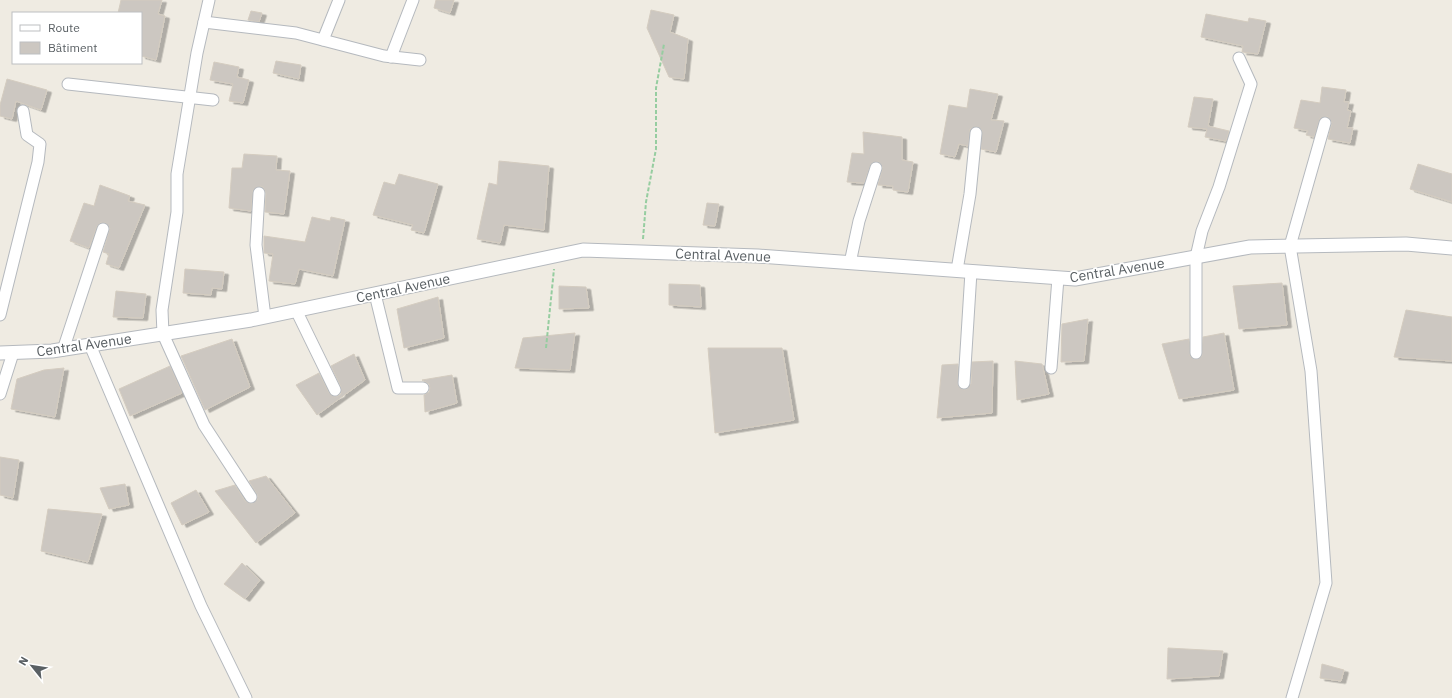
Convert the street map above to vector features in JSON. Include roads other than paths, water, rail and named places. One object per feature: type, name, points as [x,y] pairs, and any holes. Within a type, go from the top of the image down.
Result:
[{"type":"street","points":[[209,0],[177,174],[177,212],[164,296],[163,334],[204,425],[251,497]]},
{"type":"street","points":[[323,40],[339,0]]},
{"type":"street","points":[[391,57],[413,0]]},
{"type":"street","points":[[204,22],[289,32],[391,57],[420,60]]},
{"type":"street","points":[[1196,352],[1196,256],[1202,231],[1219,187],[1251,84],[1239,58]]},
{"type":"street","points":[[68,84],[213,100]]},
{"type":"street","points":[[0,315],[38,162],[40,144],[27,135],[23,111]]},
{"type":"street","points":[[1292,698],[1326,583],[1311,371],[1290,246],[1325,123]]},
{"type":"street","points":[[957,270],[970,194],[976,133]]},
{"type":"street","points":[[850,263],[859,222],[876,168]]},
{"type":"street","points":[[259,193],[256,245],[266,317]]},
{"type":"street","points":[[63,350],[103,229]]},
{"type":"street","name":"Central Avenue","points":[[6,353],[63,350],[266,317],[583,250],[758,256],[1075,279],[1250,247],[1406,244],[1452,248]]},
{"type":"street","points":[[964,383],[971,272]]},
{"type":"street","points":[[1051,368],[1058,278]]},
{"type":"street","points":[[374,294],[398,388],[423,388]]},
{"type":"street","points":[[296,310],[335,390]]},
{"type":"street","points":[[90,345],[201,606],[246,698]]},
{"type":"street","points":[[0,394],[6,353]]}]
